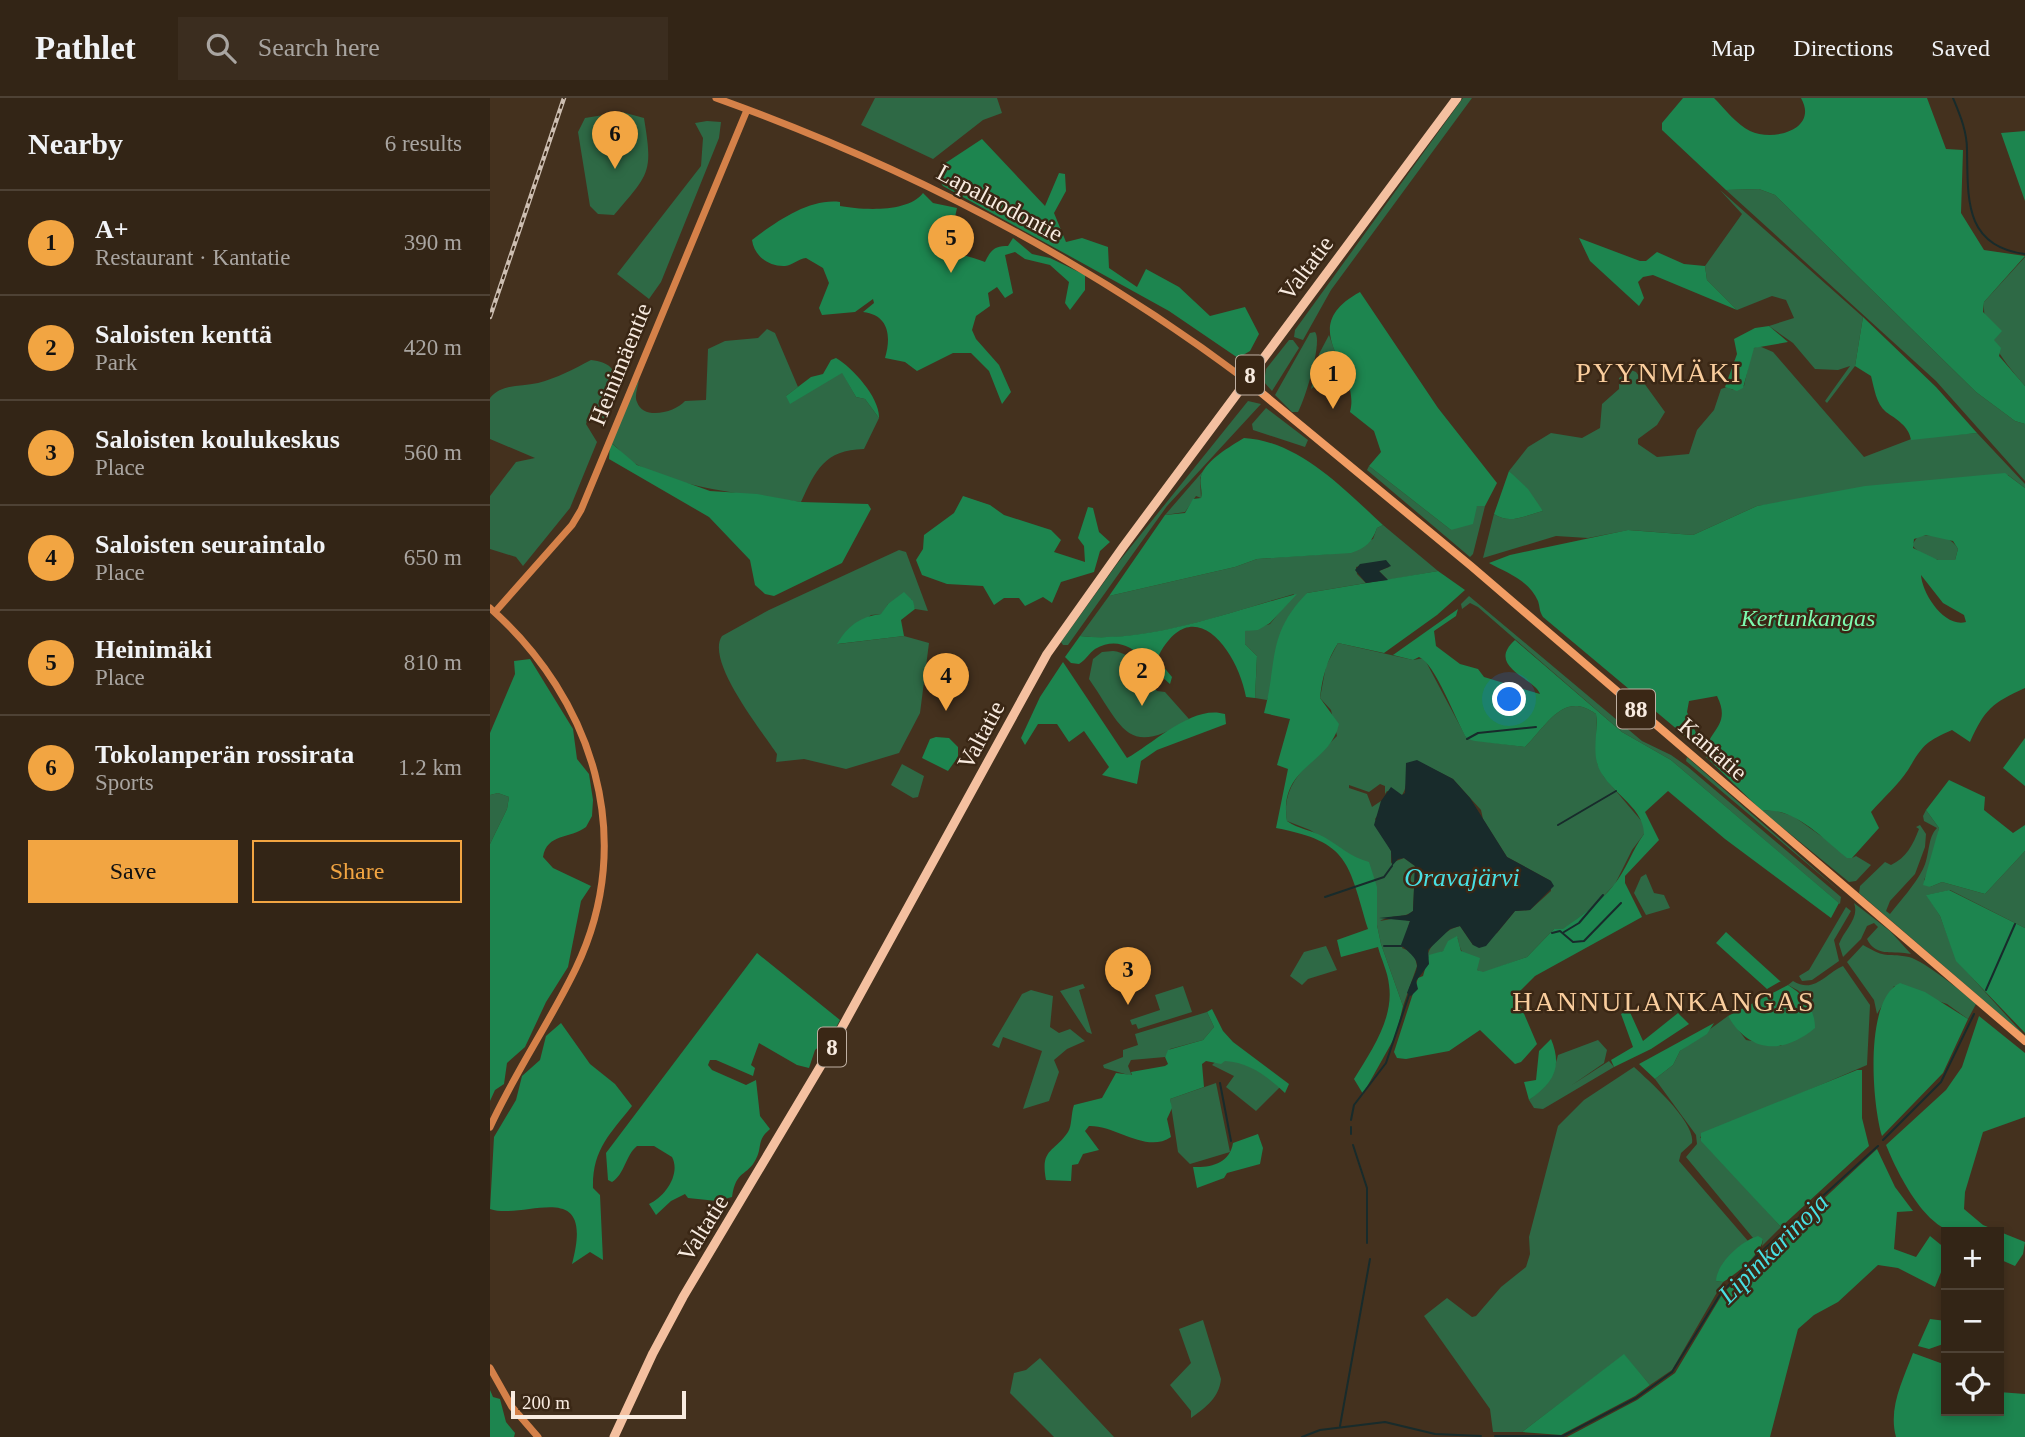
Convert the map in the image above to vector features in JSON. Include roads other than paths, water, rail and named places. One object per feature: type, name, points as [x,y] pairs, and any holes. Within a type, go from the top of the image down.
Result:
[{"type":"highway","name":"Valtatie","points":[[614,1437],[677,1308],[878,965],[1047,654],[1246,380],[1457,98]]},
{"type":"main road","name":"Kantatie","points":[[1246,380],[1471,566],[2025,1041]]},
{"type":"street","name":"Lapaluodontie","points":[[716,98],[924,184],[1044,247],[1140,304],[1246,380]]},
{"type":"street","name":"Heinimäentie","points":[[493,610],[572,525],[580,510],[747,110]]},
{"type":"street","points":[[490,1127],[576,967],[595,911],[603,837],[596,772],[568,701],[531,649],[493,610]]},
{"type":"street","points":[[490,1368],[512,1407],[538,1437]]},
{"type":"water","points":[[1386,560],[1391,566],[1379,571],[1388,580],[1366,583],[1355,570],[1360,564]]},
{"type":"water","name":"Oravajärvi","points":[[1417,760],[1453,779],[1470,798],[1507,857],[1551,881],[1554,886],[1530,910],[1515,911],[1486,946],[1479,948],[1473,945],[1460,926],[1450,929],[1428,950],[1429,964],[1416,981],[1418,989],[1411,996],[1407,993],[1417,966],[1414,957],[1401,945],[1410,921],[1379,918],[1407,915],[1413,911],[1415,866],[1404,858],[1398,859],[1392,866],[1391,851],[1374,825],[1381,801],[1391,787],[1402,795],[1405,793],[1406,763]]},
{"type":"waterway","points":[[1953,98],[1966,136],[1968,186],[1974,217],[1980,230],[1990,241],[2005,249],[2025,254]]},
{"type":"waterway","points":[[1467,739],[1478,733],[1536,727]]},
{"type":"waterway","points":[[1558,825],[1616,791]]},
{"type":"waterway","points":[[1325,897],[1384,877],[1392,866]]},
{"type":"waterway","points":[[1564,932],[1579,923],[1603,895]]},
{"type":"waterway","points":[[1552,933],[1560,931],[1573,942],[1584,941],[1621,903]]},
{"type":"waterway","points":[[1986,990],[2015,924]]},
{"type":"waterway","points":[[1384,946],[1402,946]]},
{"type":"waterway","points":[[1351,1120],[1354,1105],[1386,1063],[1409,995]]},
{"type":"waterway","name":"Lipinkarinoja","points":[[1883,1140],[1941,1082],[1974,1014]]},
{"type":"waterway","points":[[1220,1083],[1231,1141]]},
{"type":"waterway","points":[[1351,1127],[1351,1134]]},
{"type":"waterway","points":[[1353,1145],[1367,1188],[1367,1243]]},
{"type":"waterway","name":"Lipinkarinoja","points":[[1495,1436],[1563,1436],[1636,1398],[1672,1372],[1721,1293],[1762,1251],[1878,1146]]},
{"type":"waterway","points":[[1340,1426],[1370,1259]]},
{"type":"waterway","name":"Lipinkarinoja","points":[[1302,1437],[1320,1430],[1385,1422],[1435,1434],[1481,1436]]},
{"type":"railway","points":[[490,317],[564,98]]},
{"type":"place","name":"Tokolanperän rossirata","points":[[615,169]]},
{"type":"place","name":"Heinimäki","points":[[951,273]]},
{"type":"place","name":"A+","points":[[1333,409]]},
{"type":"place","name":"Saloisten kenttä","points":[[1142,706]]},
{"type":"place","name":"Saloisten seuraintalo","points":[[946,711]]},
{"type":"place","name":"Saloisten koulukeskus","points":[[1128,1005]]},
{"type":"district","name":"PYYNMÄKI","points":[[1659,372]]},
{"type":"district","name":"HANNULANKANGAS","points":[[1664,1001]]},
{"type":"park label","name":"Kertunkangas","points":[[1808,618]]}]
